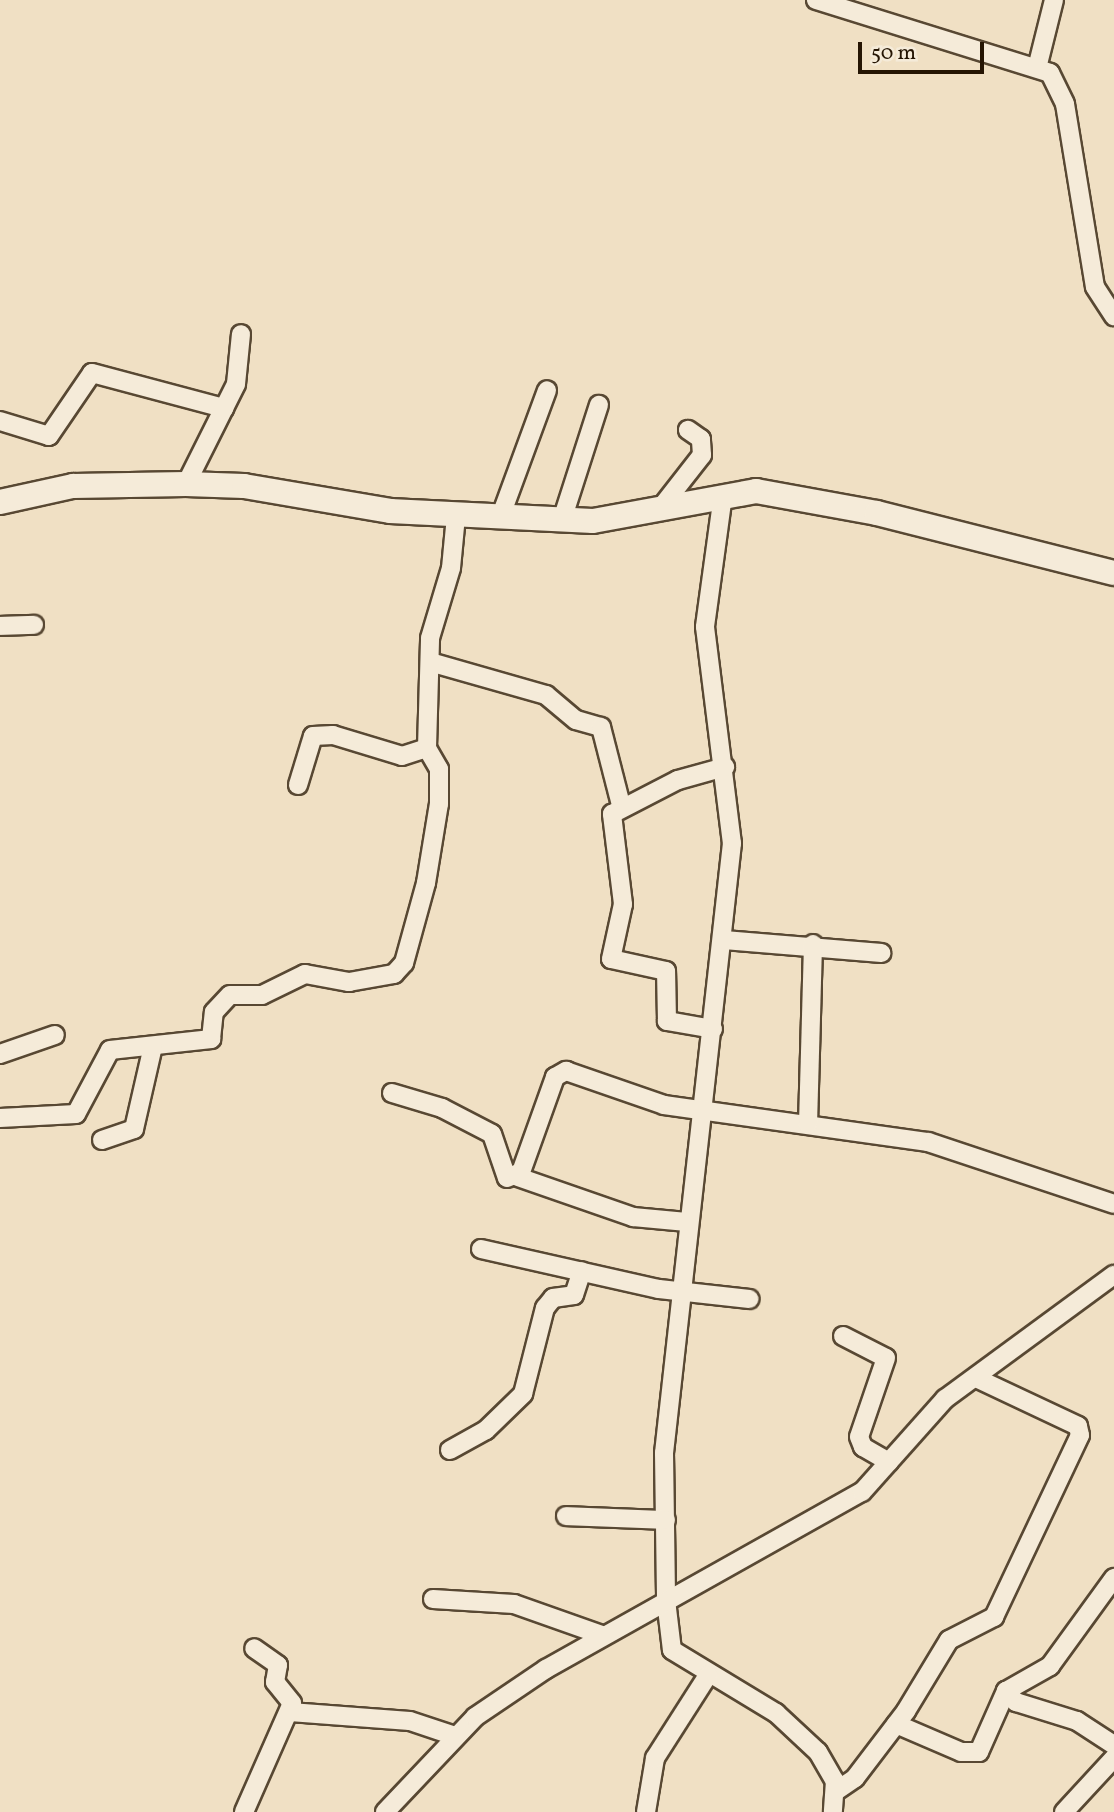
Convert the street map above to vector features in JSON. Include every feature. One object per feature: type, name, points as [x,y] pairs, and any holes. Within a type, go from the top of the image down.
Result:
[{"type":"street","points":[[816,0],[1050,73],[1062,90],[1095,287],[1114,316]]},
{"type":"street","points":[[1037,68],[1054,0]]},
{"type":"street","points":[[186,484],[236,384],[241,334]]},
{"type":"street","points":[[0,421],[49,436],[92,373],[224,408]]},
{"type":"street","points":[[500,518],[547,390]]},
{"type":"street","points":[[562,520],[599,405]]},
{"type":"street","points":[[659,510],[702,454],[701,439],[688,429]]},
{"type":"street","points":[[0,502],[73,486],[186,484],[457,516],[562,520],[625,519],[723,495],[756,491],[814,498],[1114,573]]},
{"type":"street","points":[[723,495],[705,627],[725,766],[732,844],[724,940],[687,1222],[663,1472],[666,1600],[672,1650],[708,1675],[776,1713],[818,1752],[836,1791],[833,1812]]},
{"type":"street","points":[[0,1118],[76,1114],[110,1050],[211,1039],[214,1012],[230,995],[262,995],[304,974],[349,982],[400,969],[426,883],[439,804],[439,769],[427,748],[430,662],[457,516]]},
{"type":"street","points":[[0,626],[34,625]]},
{"type":"street","points":[[430,662],[545,695],[576,720],[601,727],[621,805]]},
{"type":"street","points":[[298,785],[313,736],[333,735],[402,756],[427,748]]},
{"type":"street","points":[[713,1029],[667,1021],[666,971],[611,959],[623,904],[612,814],[621,805],[725,766]]},
{"type":"street","points":[[724,940],[813,944],[881,953]]},
{"type":"street","points":[[808,1124],[813,944]]},
{"type":"street","points":[[0,1054],[55,1035]]},
{"type":"street","points":[[102,1140],[134,1129],[153,1045]]},
{"type":"street","points":[[518,1177],[559,1073],[576,1072],[637,1099],[703,1112],[928,1142],[1114,1204]]},
{"type":"street","points":[[392,1093],[442,1108],[492,1133],[503,1175],[518,1177],[633,1217],[687,1222]]},
{"type":"street","points":[[481,1249],[582,1272],[749,1299]]},
{"type":"street","points":[[450,1450],[486,1430],[523,1394],[545,1308],[553,1298],[574,1294],[582,1272]]},
{"type":"street","points":[[385,1812],[455,1737],[602,1635],[844,1504],[889,1462],[928,1415],[1114,1275]]},
{"type":"street","points":[[843,1336],[886,1357],[859,1437],[863,1447],[889,1462]]},
{"type":"street","points":[[836,1791],[855,1778],[896,1724],[949,1640],[1000,1608],[1080,1435],[1078,1426],[976,1378]]},
{"type":"street","points":[[566,1516],[666,1520]]},
{"type":"street","points":[[896,1724],[972,1755],[983,1746],[1006,1691],[1050,1666],[1114,1578]]},
{"type":"street","points":[[433,1599],[514,1604],[602,1635]]},
{"type":"street","points":[[244,1812],[290,1712],[291,1697],[275,1682],[278,1665],[254,1648]]},
{"type":"street","points":[[646,1812],[655,1758],[708,1675]]},
{"type":"street","points":[[1006,1691],[1016,1702],[1077,1721],[1114,1745]]},
{"type":"street","points":[[290,1712],[410,1721],[455,1737]]},
{"type":"street","points":[[1064,1812],[1114,1758]]}]
